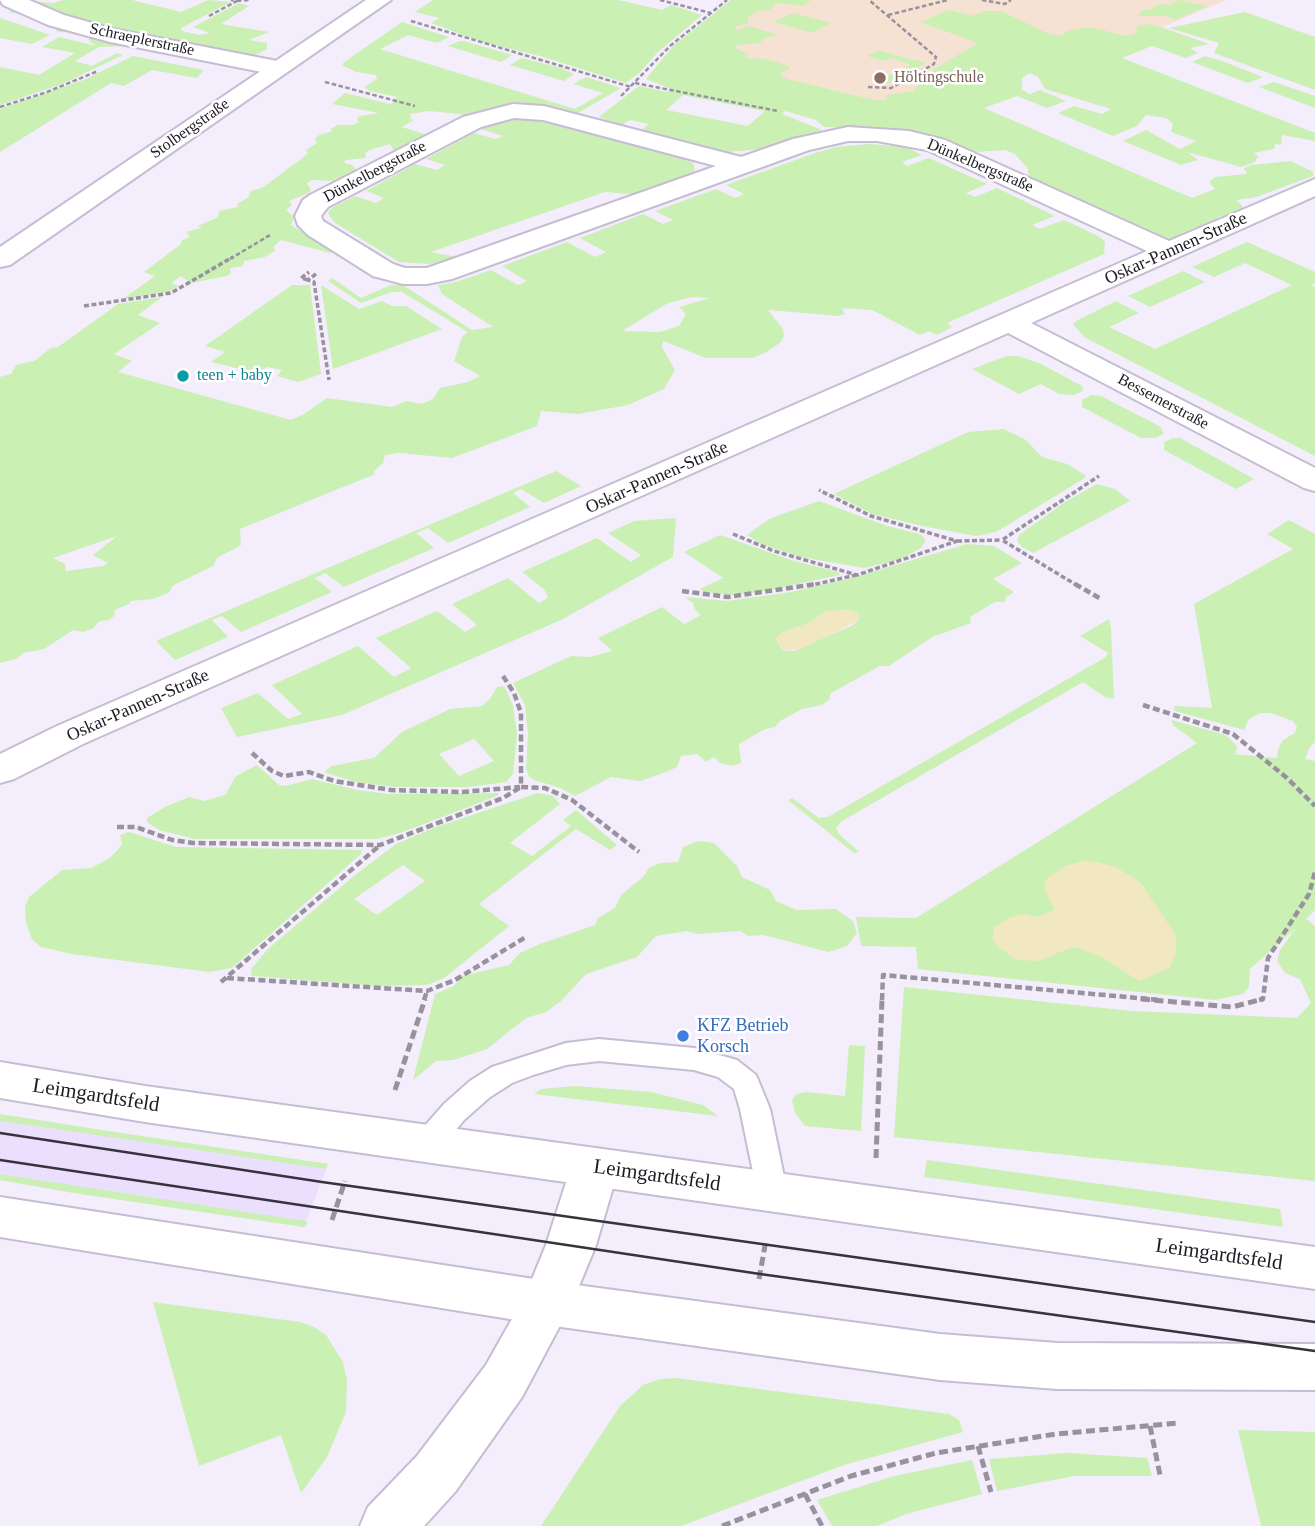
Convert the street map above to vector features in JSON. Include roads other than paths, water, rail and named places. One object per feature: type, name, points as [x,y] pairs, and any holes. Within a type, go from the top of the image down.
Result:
[{"type":"street","name":"Schraeplerstraße","points":[[11,0],[55,20],[154,44],[277,68]]},
{"type":"street","name":"Stolbergstraße","points":[[0,259],[380,0]]},
{"type":"street","name":"Dünkelbergstraße","points":[[741,165],[575,121],[522,111],[500,113],[471,122],[319,201],[312,206],[308,216],[311,225],[383,270],[403,276],[427,276],[802,144],[837,136],[877,134],[909,138],[956,154],[1169,251]]},
{"type":"street","name":"Oskar-Pannen-Straße","points":[[0,769],[81,730],[1315,187]]},
{"type":"street","name":"Bessemerstraße","points":[[1010,323],[1315,481]]},
{"type":"street","name":"Leimgardtsfeld","points":[[0,1080],[145,1104],[1315,1268]]},
{"type":"street","points":[[388,1526],[436,1474],[504,1381],[547,1303],[571,1245],[595,1167]]},
{"type":"street","points":[[0,1217],[547,1303],[751,1332],[1026,1365],[1315,1367]]},
{"type":"lane","points":[[427,1144],[454,1112],[480,1090],[524,1066],[566,1054],[599,1050],[694,1059],[727,1068],[746,1083],[755,1109],[772,1191]]},
{"type":"tram line","points":[[0,1133],[322,1182],[1315,1322]]},
{"type":"tram line","points":[[0,1160],[760,1274],[1315,1351]]},
{"type":"place","name":"Höltingschule","points":[[880,78]]},
{"type":"place","name":"teen + baby","points":[[183,376]]},
{"type":"place","name":"KFZ Betrieb Korsch","points":[[683,1036]]}]
